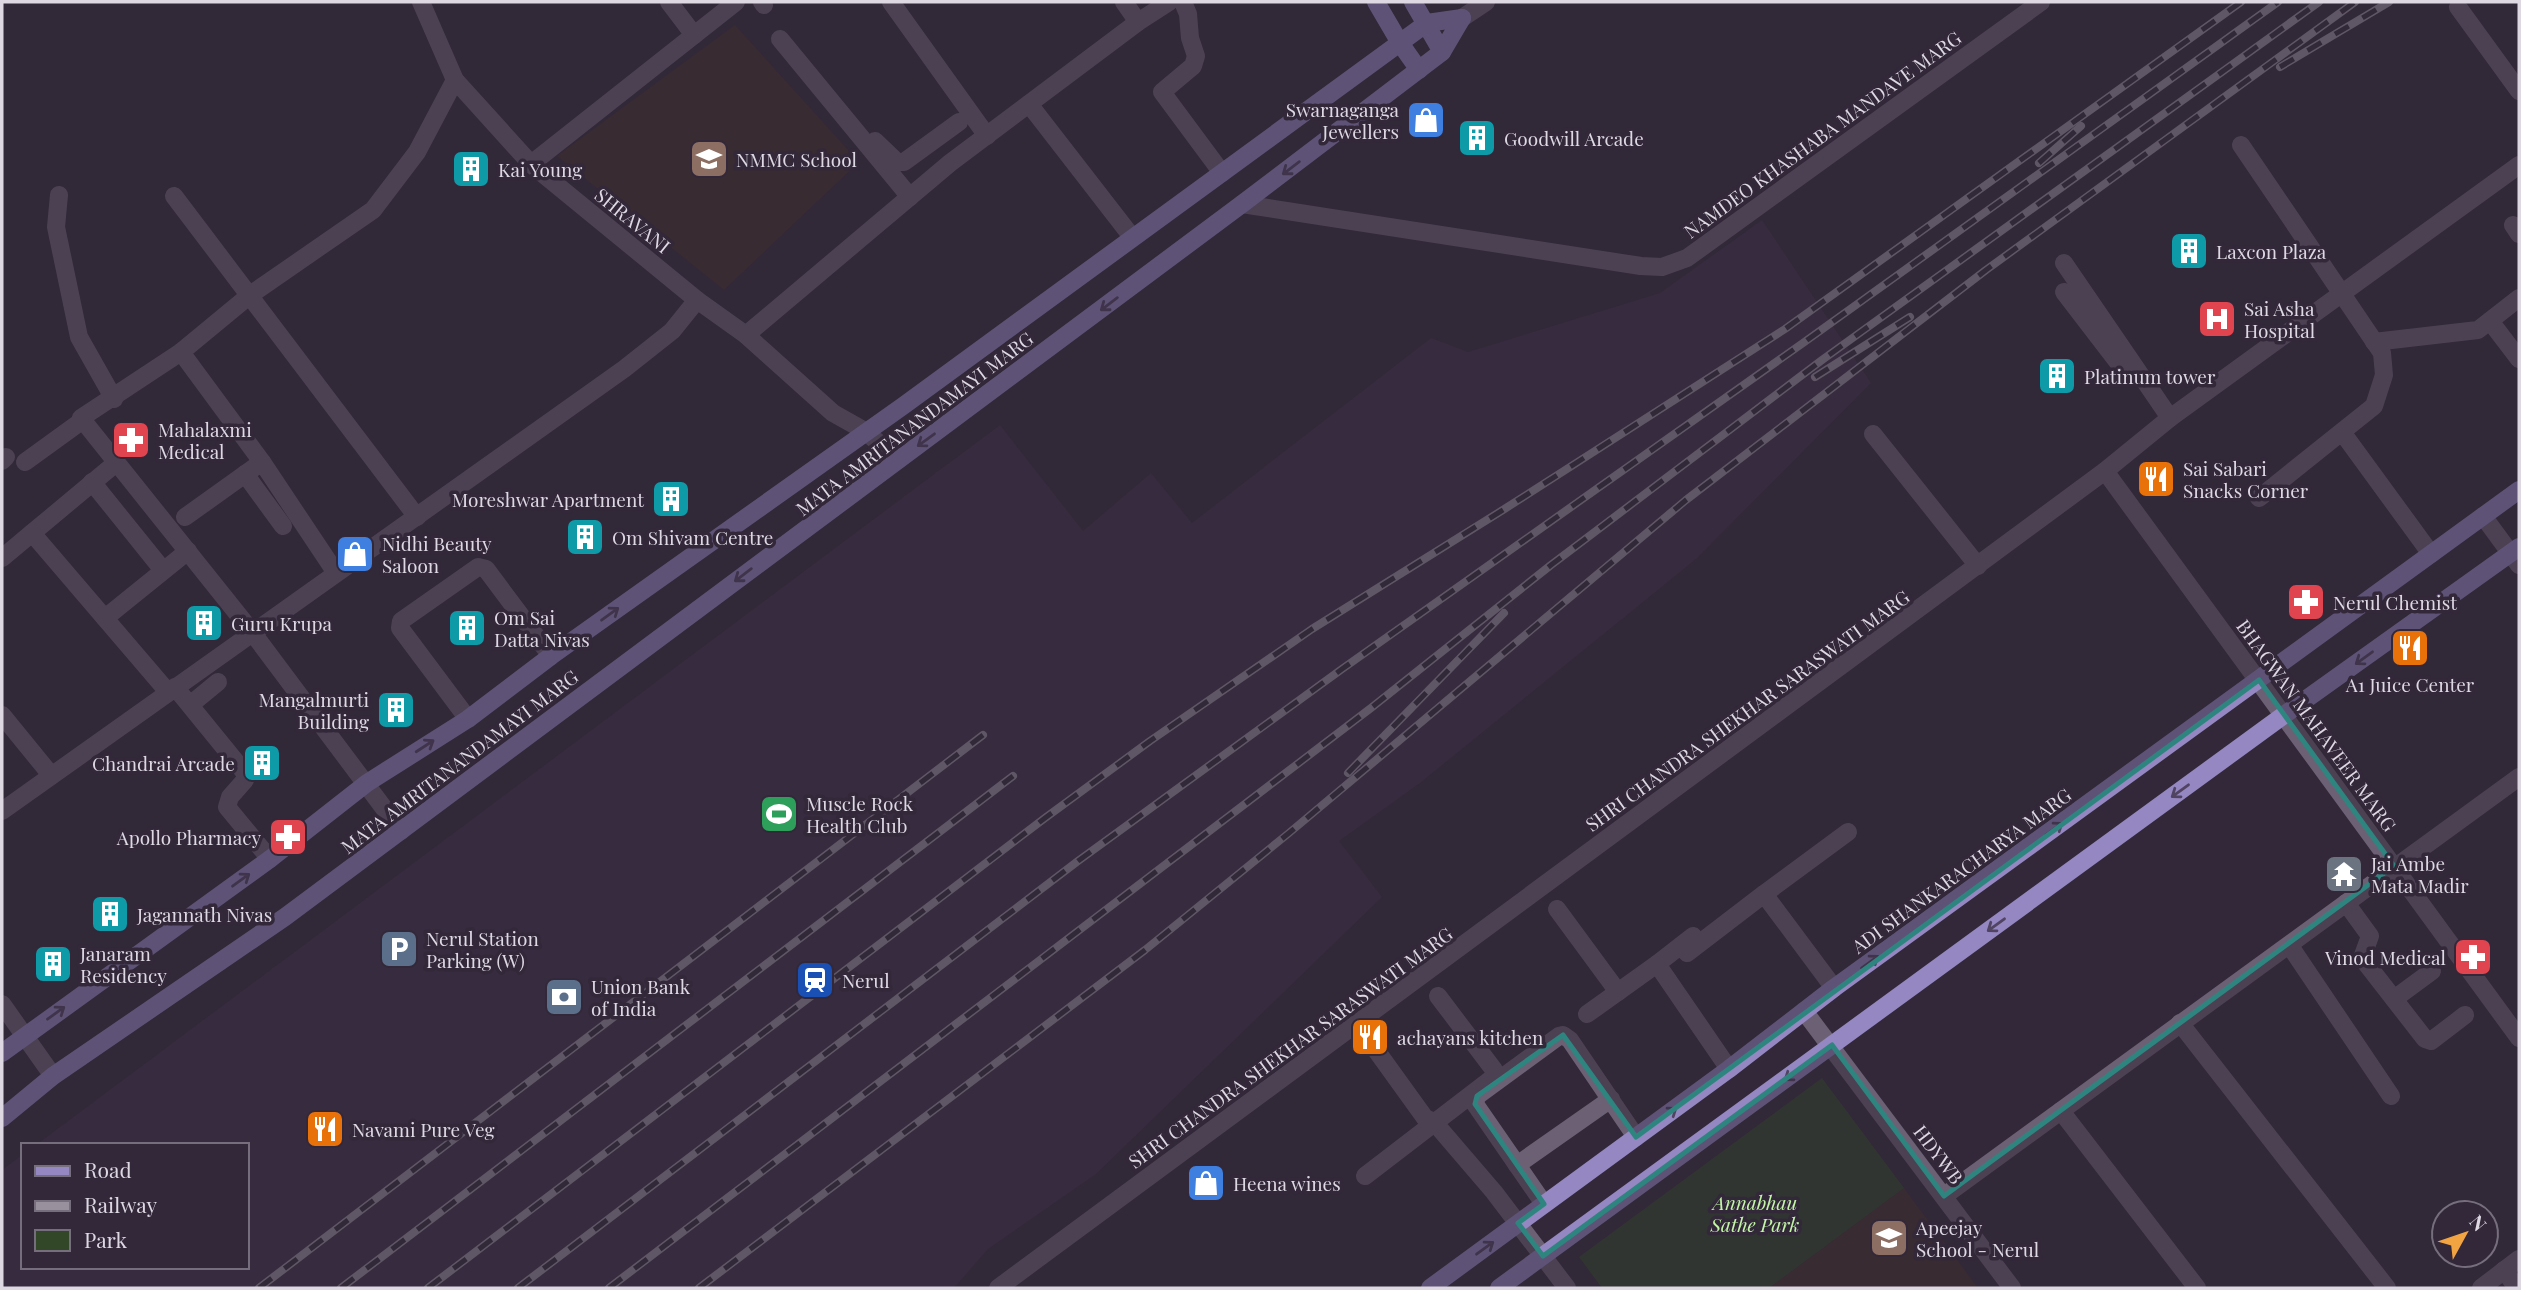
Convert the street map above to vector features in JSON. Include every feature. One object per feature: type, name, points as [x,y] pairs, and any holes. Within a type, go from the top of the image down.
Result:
[{"type":"main road","points":[[1376,2],[1419,70]]},
{"type":"main road","points":[[1413,2],[1442,52]]},
{"type":"main road","name":"MATA AMRITANANDAMAYI MARG","points":[[2,1053],[270,859],[367,783],[468,719],[551,656],[903,406],[1427,23],[1462,18]]},
{"type":"main road","name":"MATA AMRITANANDAMAYI MARG","points":[[2,1118],[53,1076],[285,917],[1242,204],[1442,52],[1462,18]]},
{"type":"main road","name":"ADI SHANKARACHARYA MARG","points":[[1430,1288],[1730,1069],[1834,988],[2519,490]]},
{"type":"main road","points":[[1499,1288],[2284,715],[2516,555]]},
{"type":"street","name":"SHRAVANI","points":[[421,2],[454,80],[531,164],[697,300],[746,335],[833,413],[865,431],[898,460]]},
{"type":"street","points":[[669,2],[694,35]]},
{"type":"street","points":[[531,164],[736,2]]},
{"type":"street","points":[[891,2],[987,136]]},
{"type":"street","points":[[1124,2],[1138,22]]},
{"type":"street","name":"MATA AMRITANANDAMAYI MARG","points":[[1462,18],[1486,2]]},
{"type":"street","name":"NAMDEO KHASHABA MANDAVE MARG","points":[[1242,204],[1641,266],[1662,267],[1687,258],[2041,2]]},
{"type":"street","points":[[1032,109],[1138,22],[1179,3]]},
{"type":"street","points":[[746,335],[909,197],[987,136],[1032,109],[1179,3]]},
{"type":"street","points":[[1179,3],[1188,14],[1189,38],[1196,56],[1193,66],[1162,92],[1222,173]]},
{"type":"street","points":[[2458,7],[2519,91]]},
{"type":"street","points":[[779,39],[857,134],[892,166],[909,197]]},
{"type":"street","points":[[25,462],[83,420],[81,418],[114,399],[181,352],[250,295],[373,210],[417,152],[454,80]]},
{"type":"street","points":[[1032,109],[1132,237]]},
{"type":"street","points":[[892,166],[904,162],[959,122]]},
{"type":"street","points":[[2241,145],[2382,353],[2384,375],[2374,406],[2259,498]]},
{"type":"street","name":"SHRI CHANDRA SHEKHAR SARASWATI MARG","points":[[998,1288],[1978,566],[2167,421],[2519,165]]},
{"type":"street","points":[[59,195],[56,227],[79,337],[114,399]]},
{"type":"street","points":[[174,196],[417,517]]},
{"type":"street","points":[[2064,263],[2167,421]]},
{"type":"street","points":[[2064,292],[2167,421]]},
{"type":"street","points":[[2374,342],[2478,330],[2519,299]]},
{"type":"street","points":[[2,811],[624,369],[672,331],[697,300]]},
{"type":"street","points":[[2490,321],[2519,359]]},
{"type":"street","points":[[181,352],[262,461],[336,573]]},
{"type":"street","points":[[83,420],[252,632],[401,831]]},
{"type":"street","points":[[2342,432],[2431,554]]},
{"type":"street","points":[[1873,434],[1978,566]]},
{"type":"street","points":[[2,558],[115,461]]},
{"type":"street","points":[[62,501],[115,461]]},
{"type":"street","points":[[185,517],[262,461]]},
{"type":"street","name":"BHAGWAN MAHAVEER MARG","points":[[2105,471],[2519,1038]]},
{"type":"street","points":[[245,474],[283,526]]},
{"type":"street","points":[[92,482],[158,564]]},
{"type":"street","points":[[2483,516],[2516,555]]},
{"type":"street","points":[[32,533],[105,618],[172,690],[190,705],[245,774],[245,780],[230,797],[227,807],[270,859]]},
{"type":"street","points":[[105,618],[188,551]]},
{"type":"street","points":[[468,719],[400,628],[401,621],[478,567],[486,569],[551,656]]},
{"type":"street","points":[[190,705],[218,682]]},
{"type":"street","points":[[2,715],[51,775]]},
{"type":"street","points":[[1944,1196],[2519,777]]},
{"type":"street","points":[[1687,953],[1848,832]]},
{"type":"street","points":[[1763,894],[1834,988]]},
{"type":"street","points":[[2346,903],[2370,936],[2362,958],[2425,1039],[2431,1041],[2465,1015]]},
{"type":"street","points":[[1557,909],[1618,992]]},
{"type":"street","points":[[1587,1014],[1699,932]]},
{"type":"street","points":[[2290,946],[2391,1096]]},
{"type":"street","points":[[1657,964],[1730,1069]]},
{"type":"street","points":[[2394,999],[2432,971]]},
{"type":"street","points":[[1365,1176],[1494,1077],[1494,1070],[1438,996]]},
{"type":"street","points":[[2,1004],[53,1076]]},
{"type":"street","name":"HDYWB","points":[[1804,1011],[2012,1288]]},
{"type":"street","points":[[2180,1023],[2387,1288]]},
{"type":"street","points":[[1544,1204],[1475,1104],[1477,1096],[1559,1036],[1563,1035],[1570,1040],[1636,1137]]},
{"type":"street","points":[[1376,1050],[1425,1118],[1434,1122],[1518,1223],[1567,1288]]},
{"type":"street","points":[[1517,1165],[1611,1099]]},
{"type":"street","points":[[2061,1111],[2197,1288]]},
{"type":"street","points":[[2481,1288],[2519,1259]]},
{"type":"street","points":[[2504,1270],[2517,1288]]},
{"type":"highlighted area","points":[[2259,680],[2394,866],[1944,1196],[1832,1045],[1543,1256],[1518,1223],[1544,1204],[1475,1104],[1477,1096],[1563,1035],[1636,1137]]},
{"type":"shaded area","name":"NMMC School","points":[[735,25],[859,162],[724,290],[557,156]]},
{"type":"shaded area","points":[[1762,220],[1871,383],[1696,559],[1420,783],[1339,841],[1382,897],[1096,1174],[988,1249],[954,1288],[2,1288],[2,1170],[21,1156],[21,1269],[248,1269],[248,1143],[39,1143],[1000,425],[1083,531],[1151,473],[1192,523],[1431,338],[1468,352],[1660,293]]},
{"type":"shaded area","name":"Apeejay School - Nerul","points":[[1904,1188],[1978,1288],[1769,1288]]},
{"type":"green space","name":"Annabhau Sathe Park","points":[[1822,1078],[1904,1188],[1769,1288],[1602,1288],[1579,1257]]},
{"type":"railway","points":[[428,1288],[1150,741],[1312,629],[1785,329],[2241,2]]},
{"type":"railway","points":[[518,1288],[1078,861],[1342,669],[2278,2]]},
{"type":"railway","points":[[609,1288],[1371,708],[1551,565],[1822,360],[2319,2]]},
{"type":"railway","points":[[699,1288],[1145,950],[1289,833],[1686,500],[1986,270],[2355,2]]},
{"type":"railway","points":[[2280,67],[2389,2]]},
{"type":"railway","points":[[2039,163],[2081,126]]},
{"type":"railway","points":[[1815,377],[1910,317]]},
{"type":"railway","points":[[1348,773],[1504,613]]},
{"type":"railway","points":[[259,1288],[983,735]]},
{"type":"railway","points":[[341,1288],[1013,776]]},
{"type":"place","name":"Swarnaganga Jewellers","points":[[1426,120]]},
{"type":"place","name":"Goodwill Arcade","points":[[1477,138]]},
{"type":"place","name":"NMMC School","points":[[709,159]]},
{"type":"place","name":"Kai Young","points":[[471,169]]},
{"type":"place","name":"Laxcon Plaza","points":[[2189,251]]},
{"type":"place","name":"Sai Asha Hospital","points":[[2217,319]]},
{"type":"place","name":"Platinum tower","points":[[2057,376]]},
{"type":"place","name":"Mahalaxmi Medical","points":[[131,440]]},
{"type":"place","name":"Sai Sabari Snacks Corner","points":[[2156,479]]},
{"type":"place","name":"Moreshwar Apartment","points":[[671,499]]},
{"type":"place","name":"Om Shivam Centre","points":[[585,537]]},
{"type":"place","name":"Nidhi Beauty Saloon","points":[[355,554]]},
{"type":"place","name":"Nerul Chemist","points":[[2306,602]]},
{"type":"place","name":"Guru Krupa","points":[[204,623]]},
{"type":"place","name":"Om Sai Datta Nivas","points":[[467,628]]},
{"type":"place","name":"A1 Juice Center","points":[[2410,648]]},
{"type":"place","name":"Mangalmurti Building","points":[[396,710]]},
{"type":"place","name":"Chandrai Arcade","points":[[262,763]]},
{"type":"place","name":"Muscle Rock Health Club","points":[[779,814]]},
{"type":"place","name":"Apollo Pharmacy","points":[[288,837]]},
{"type":"place","name":"Jai Ambe Mata Madir","points":[[2344,874]]},
{"type":"place","name":"Jagannath Nivas","points":[[110,914]]},
{"type":"place","name":"Nerul Station Parking (W)","points":[[399,949]]},
{"type":"place","name":"Vinod Medical","points":[[2473,957]]},
{"type":"place","name":"Janaram Residency","points":[[53,964]]},
{"type":"place","name":"Nerul","points":[[815,980]]},
{"type":"place","name":"Union Bank of India","points":[[564,997]]},
{"type":"place","name":"achayans kitchen","points":[[1370,1037]]},
{"type":"place","name":"Navami Pure Veg","points":[[325,1129]]},
{"type":"place","name":"Heena wines","points":[[1206,1183]]},
{"type":"place","name":"Apeejay School - Nerul","points":[[1889,1238]]}]
